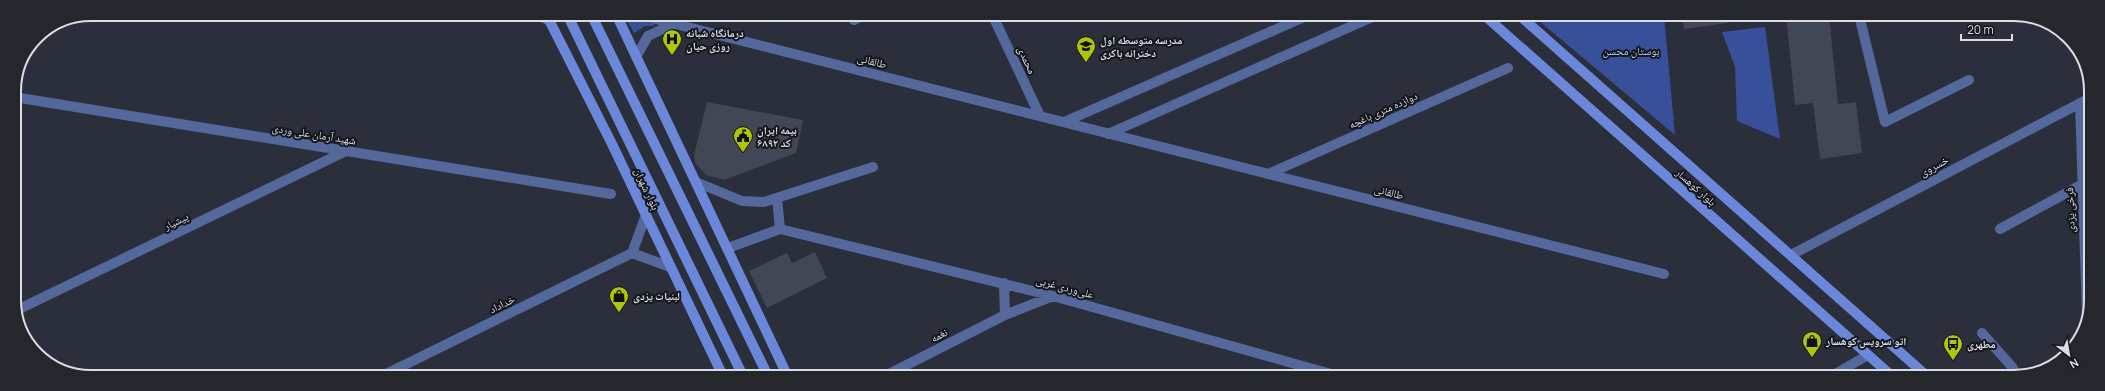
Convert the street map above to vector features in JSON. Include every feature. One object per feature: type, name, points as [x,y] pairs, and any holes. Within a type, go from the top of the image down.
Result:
[{"type":"main road","name":"بلوار شهران","points":[[549,21],[612,144],[720,370]]},
{"type":"main road","name":"بلوار شهران","points":[[570,21],[740,370]]},
{"type":"main road","points":[[594,21],[765,370]]},
{"type":"main road","points":[[619,21],[785,370]]},
{"type":"main road","name":"بلوار کوهسار","points":[[1491,21],[1884,370]]},
{"type":"main road","name":"بلوار کوهسار","points":[[1527,21],[1920,370]]},
{"type":"street","name":"طالقانی","points":[[662,21],[1664,274]]},
{"type":"street","name":"محمدی","points":[[995,21],[1040,116]]},
{"type":"street","points":[[1064,122],[1295,21]]},
{"type":"street","points":[[1108,134],[1363,21]]},
{"type":"street","points":[[1860,21],[1885,122],[1969,80]]},
{"type":"street","points":[[636,57],[648,36],[673,24]]},
{"type":"street","name":"دوازده متری باغچه","points":[[1268,174],[1508,68]]},
{"type":"street","name":"شهید آرمان علی وردی","points":[[21,98],[611,194]]},
{"type":"street","name":"خسروی","points":[[1791,255],[2084,101]]},
{"type":"street","name":"فرخی یزدی","points":[[2080,103],[2081,185],[2084,251]]},
{"type":"street","name":"پیشیار","points":[[22,309],[346,151]]},
{"type":"street","points":[[696,182],[742,201],[764,202],[872,167]]},
{"type":"street","points":[[2000,229],[2081,185]]},
{"type":"street","points":[[728,248],[780,229],[777,198]]},
{"type":"street","points":[[646,215],[632,253],[670,267]]},
{"type":"street","name":"علی‌وردی غربی","points":[[780,229],[1004,283],[1317,370]]},
{"type":"street","name":"خداداد","points":[[394,370],[632,253]]},
{"type":"street","points":[[1004,283],[1005,315]]},
{"type":"street","name":"نغمه","points":[[895,370],[1005,315],[1053,296]]},
{"type":"street","points":[[1982,333],[2013,370]]},
{"type":"street","points":[[1842,370],[1868,355]]},
{"type":"green space","points":[[642,21],[655,24],[653,26],[645,26],[634,33],[628,22]]},
{"type":"green space","name":"بوستان محسن","points":[[1539,21],[1665,21],[1675,135]]},
{"type":"green space","points":[[1765,27],[1780,139],[1737,121],[1735,67],[1722,32]]},
{"type":"building","points":[[1683,21],[1728,21],[1728,23],[1684,29]]},
{"type":"building","points":[[1787,21],[1830,21],[1838,104],[1856,102],[1862,153],[1820,159],[1813,103],[1795,105]]},
{"type":"building","points":[[707,102],[803,120],[796,153],[724,180],[706,175],[695,163],[694,155]]},
{"type":"building","points":[[815,252],[827,278],[767,308],[749,271],[787,253],[792,263]]},
{"type":"place","name":"درمانگاه شبانه روزی حیان","points":[[672,56]]},
{"type":"place","name":"مدرسه متوسطه اول دخترانه باکری","points":[[1086,63]]},
{"type":"place","name":"بیمه ایران کد ۶۸۹۲","points":[[743,153]]},
{"type":"place","name":"لبنیات یزدی","points":[[619,313]]},
{"type":"place","name":"اتو سرویس کوهسار","points":[[1812,358]]},
{"type":"place","name":"مطهری","points":[[1953,361]]}]
